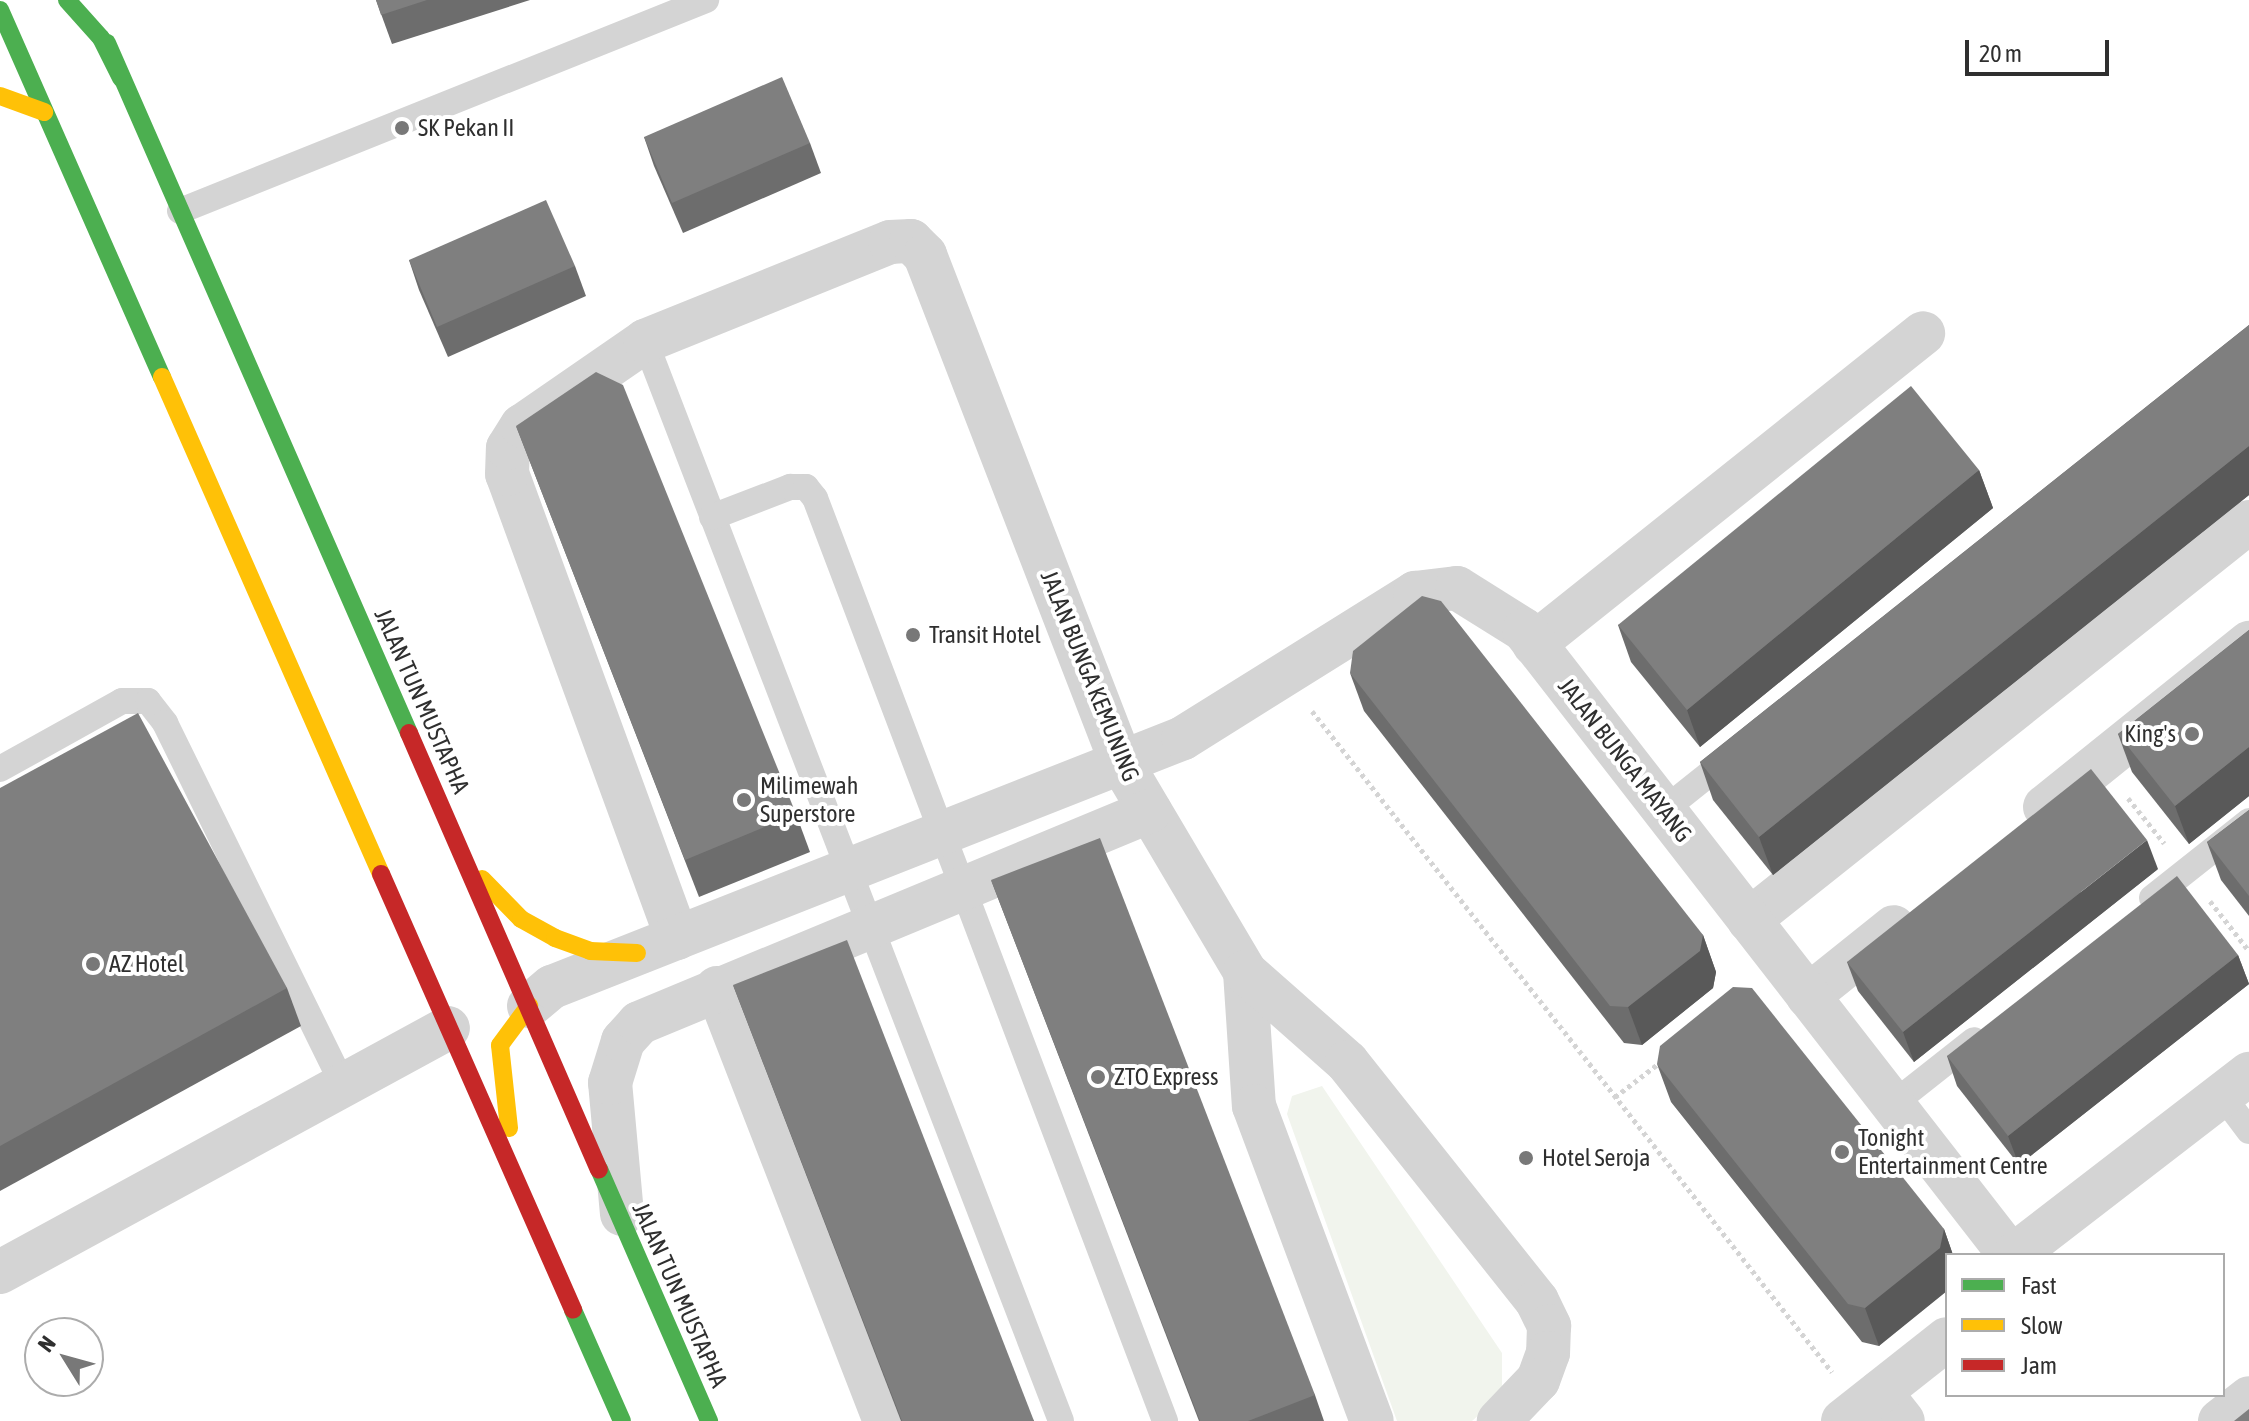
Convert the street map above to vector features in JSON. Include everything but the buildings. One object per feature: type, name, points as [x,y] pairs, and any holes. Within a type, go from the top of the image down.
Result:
[{"type":"main road","points":[[67,0],[101,38],[121,78]]},
{"type":"main road","name":"JALAN TUN MUSTAPHA","points":[[90,0],[121,78],[709,1421]]},
{"type":"main road","points":[[0,10],[622,1421]]},
{"type":"main road","points":[[0,96],[44,112]]},
{"type":"main road","points":[[455,837],[494,895],[521,919],[590,951],[657,945]]},
{"type":"main road","points":[[517,1185],[499,1054],[503,1035],[529,1006]]},
{"type":"street","name":"JALAN BUNGA KEMUNING","points":[[645,341],[890,242],[919,247],[1121,762],[1245,972],[1254,1106],[1372,1421]]},
{"type":"street","points":[[1534,644],[1923,333]]},
{"type":"street","points":[[645,341],[522,426],[505,461],[657,945]]},
{"type":"street","points":[[1749,920],[2249,522]]},
{"type":"street","name":"JALAN BUNGA MAYANG","points":[[529,1006],[552,987],[1201,729],[1435,587],[1457,588],[1507,615],[1534,644],[2010,1253]]},
{"type":"street","points":[[2015,830],[2249,643]]},
{"type":"street","points":[[623,1225],[614,1061],[639,1023],[717,988],[1150,811]]},
{"type":"street","points":[[1808,996],[1930,899]]},
{"type":"street","points":[[1245,972],[1347,1062],[1537,1301],[1549,1326],[1548,1353],[1538,1380],[1499,1421]]},
{"type":"street","points":[[717,988],[885,1421]]},
{"type":"street","points":[[0,1272],[448,1028]]},
{"type":"street","points":[[2015,1253],[2235,1084]]},
{"type":"street","points":[[1872,1410],[1945,1341]]},
{"type":"street","points":[[2220,1421],[2249,1398]]},
{"type":"lane","points":[[180,211],[706,0]]},
{"type":"lane","points":[[645,341],[1061,1421]]},
{"type":"lane","points":[[712,517],[790,487],[810,491],[1165,1421]]},
{"type":"lane","points":[[0,769],[122,701],[148,701],[165,723],[343,1084]]},
{"type":"lane","points":[[1664,810],[1751,740]]},
{"type":"lane","points":[[2125,920],[2249,821]]},
{"type":"lane","points":[[1893,1104],[1991,1027]]},
{"type":"lane","points":[[2235,1084],[2249,1131]]},
{"type":"path","points":[[1285,676],[1615,1097],[1872,1410]]},
{"type":"path","points":[[1615,1097],[1676,1050]]},
{"type":"shaded area","points":[[1322,1086],[1502,1353],[1502,1394],[1472,1421],[1397,1421],[1287,1114],[1292,1096]]},
{"type":"traffic: fast","points":[[67,0],[101,38],[121,78]]},
{"type":"traffic: fast","points":[[0,10],[162,377]]},
{"type":"traffic: fast","points":[[107,43],[409,733]]},
{"type":"traffic: fast","points":[[599,1169],[709,1421]]},
{"type":"traffic: fast","points":[[573,1310],[622,1421]]},
{"type":"traffic: slow","points":[[0,96],[44,112]]},
{"type":"traffic: slow","points":[[162,377],[381,874]]},
{"type":"traffic: slow","points":[[482,879],[521,919],[555,938],[590,951],[637,953]]},
{"type":"traffic: slow","points":[[509,1128],[500,1045],[529,1006]]},
{"type":"traffic: jam","points":[[409,733],[599,1169]]},
{"type":"traffic: jam","points":[[381,874],[573,1310]]},
{"type":"place","name":"SK Pekan II","points":[[402,128]]},
{"type":"place","name":"Transit Hotel","points":[[913,635]]},
{"type":"place","name":"King's","points":[[2192,734]]},
{"type":"place","name":"Milimewah Superstore","points":[[744,800]]},
{"type":"place","name":"AZ Hotel","points":[[93,964]]},
{"type":"place","name":"ZTO Express","points":[[1098,1077]]},
{"type":"place","name":"Tonight Entertainment Centre","points":[[1842,1152]]},
{"type":"place","name":"Hotel Seroja","points":[[1526,1158]]}]
